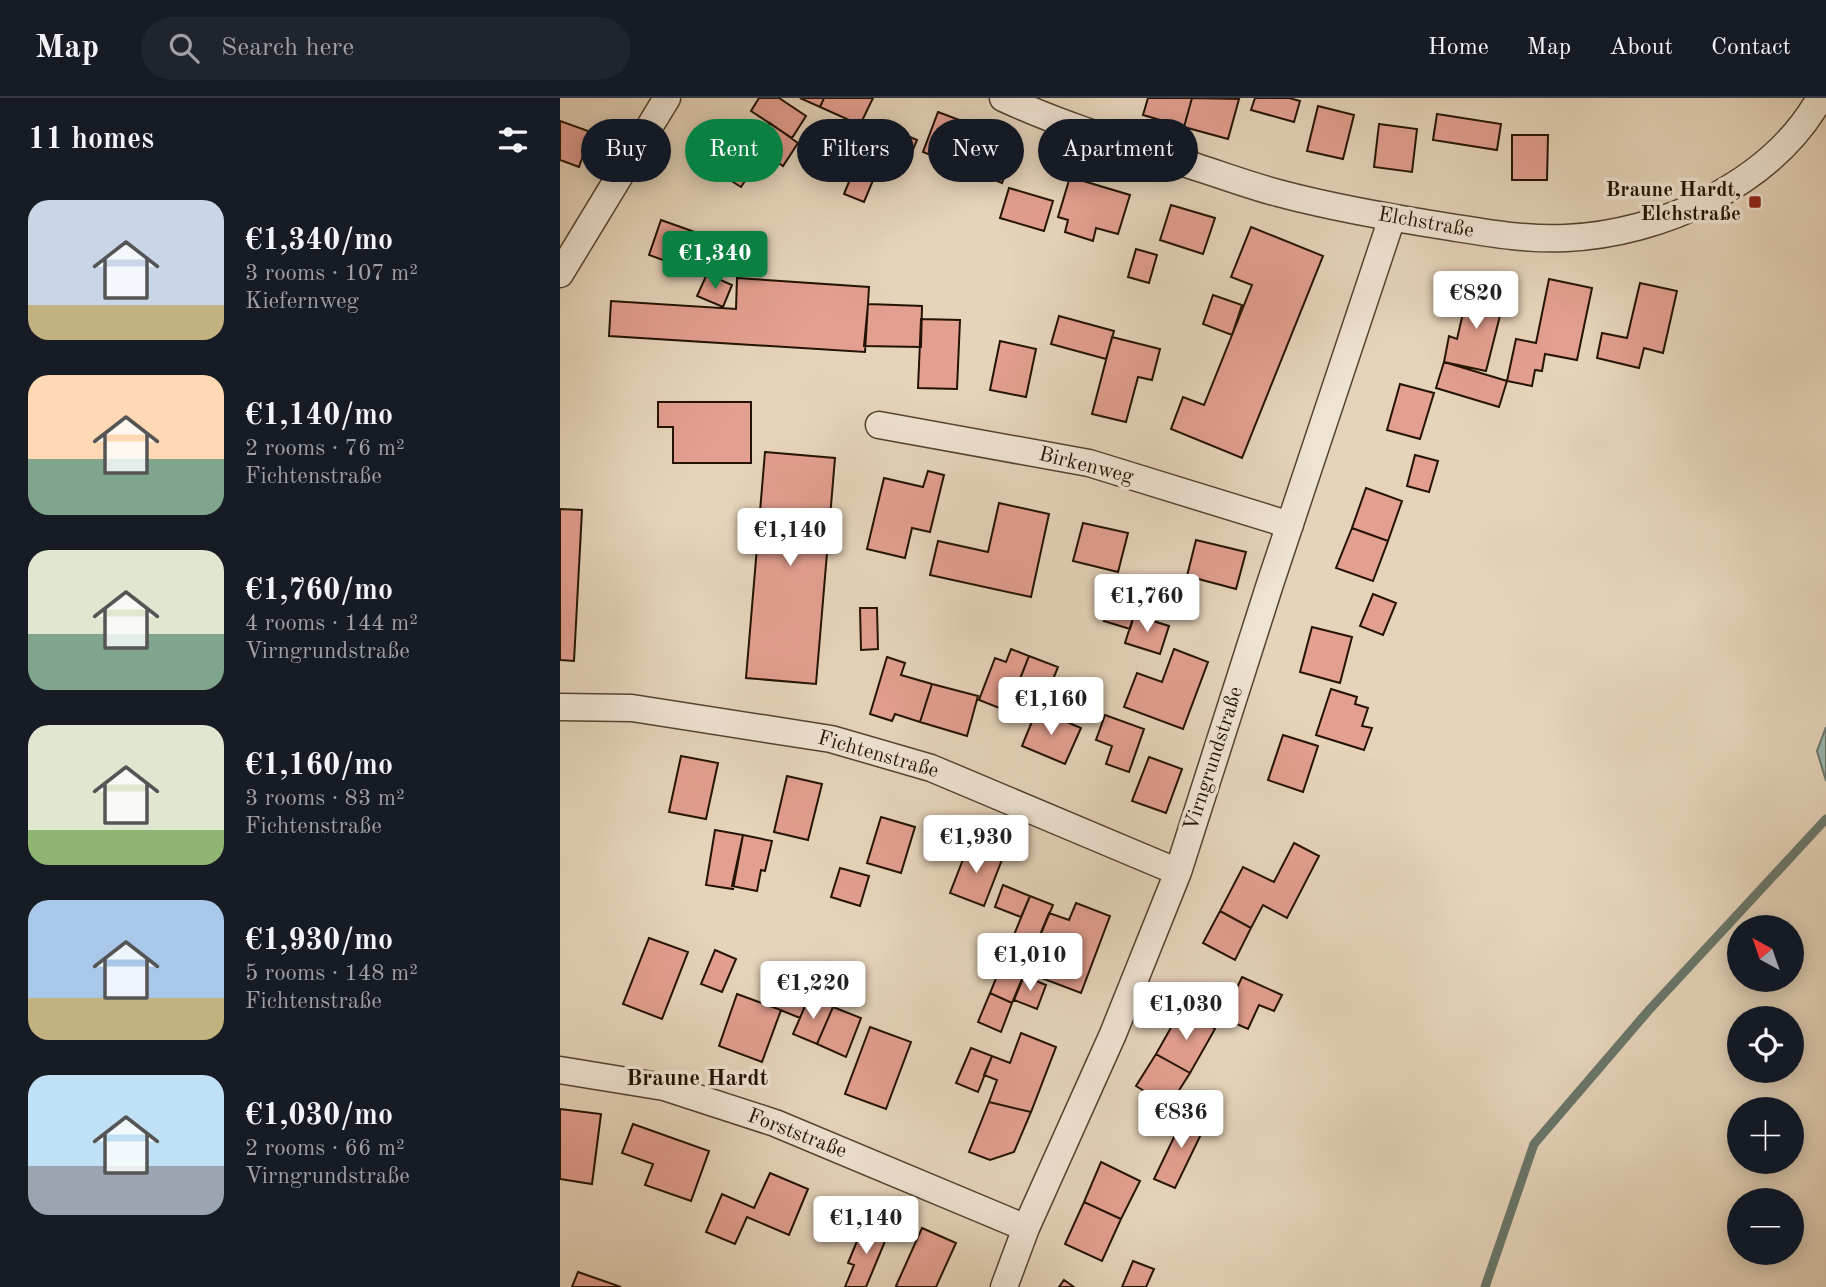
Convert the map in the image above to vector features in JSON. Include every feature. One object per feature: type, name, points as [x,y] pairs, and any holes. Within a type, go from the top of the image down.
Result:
[{"type":"street","points":[[560,274],[667,98]]},
{"type":"street","name":"Elchstraße","points":[[1003,98],[1049,119],[1278,193],[1392,218],[1503,236],[1566,238],[1628,229],[1683,212],[1714,197],[1755,170],[1811,115],[1820,98]]},
{"type":"street","name":"Virngrundstraße","points":[[1004,1287],[1026,1228],[1113,1034],[1178,873],[1392,218]]},
{"type":"street","name":"Birkenweg","points":[[878,425],[1089,463],[1290,525]]},
{"type":"street","name":"Fichtenstraße","points":[[560,707],[632,708],[831,739],[931,768],[1178,873]]},
{"type":"street","name":"Forststraße","points":[[560,1070],[664,1087],[775,1123],[1026,1228]]},
{"type":"water","points":[[1826,727],[1826,781],[1817,751]]},
{"type":"building","points":[[759,98],[779,98],[806,116],[804,119],[797,119],[797,130],[792,138],[783,132],[783,119],[763,119],[751,111]]},
{"type":"building","points":[[800,98],[824,98],[820,107]]},
{"type":"building","points":[[824,98],[873,98],[863,119],[847,119],[820,107]]},
{"type":"building","points":[[1148,98],[1192,98],[1186,119],[1157,119],[1143,115]]},
{"type":"building","points":[[1192,98],[1239,99],[1228,139],[1198,131],[1198,119],[1186,119]]},
{"type":"building","points":[[1255,98],[1289,98],[1300,101],[1294,122],[1251,110]]},
{"type":"building","points":[[1318,106],[1354,115],[1343,159],[1307,151]]},
{"type":"building","points":[[938,112],[957,119],[935,119]]},
{"type":"building","points":[[1437,114],[1501,124],[1497,150],[1433,140]]},
{"type":"building","points":[[560,121],[581,128],[581,161],[579,167],[560,160]]},
{"type":"building","points":[[1379,124],[1417,129],[1412,172],[1374,167]]},
{"type":"building","points":[[783,132],[797,145],[783,166]]},
{"type":"building","points":[[1512,135],[1548,135],[1547,180],[1512,180]]},
{"type":"building","points":[[928,139],[928,154],[923,152]]},
{"type":"building","points":[[849,182],[872,182],[864,202],[844,194]]},
{"type":"building","points":[[1068,182],[1087,182],[1130,195],[1118,234],[1096,228],[1093,241],[1065,232],[1068,220],[1058,217]]},
{"type":"building","points":[[1009,188],[1053,201],[1044,231],[1000,218]]},
{"type":"building","points":[[1171,205],[1215,218],[1203,254],[1160,240]]},
{"type":"building","points":[[661,220],[709,237],[696,272],[649,255]]},
{"type":"building","points":[[1251,227],[1323,256],[1242,458],[1171,429],[1183,397],[1204,405],[1252,285],[1231,277]]},
{"type":"building","points":[[1136,249],[1157,255],[1149,283],[1128,277]]},
{"type":"building","points":[[707,274],[732,285],[723,307],[697,296]]},
{"type":"building","points":[[737,278],[869,287],[865,352],[609,336],[611,301],[736,309]]},
{"type":"building","points":[[1549,279],[1592,288],[1577,360],[1545,354],[1542,371],[1535,370],[1532,386],[1507,381],[1516,339],[1536,343]]},
{"type":"building","points":[[1640,283],[1677,291],[1663,353],[1644,348],[1639,368],[1597,358],[1602,333],[1627,338]]},
{"type":"building","points":[[1469,287],[1505,296],[1486,371],[1444,362],[1449,336],[1457,339]]},
{"type":"building","points":[[1213,295],[1242,305],[1232,335],[1203,324]]},
{"type":"building","points":[[868,304],[922,306],[921,347],[864,346]]},
{"type":"building","points":[[1059,316],[1114,331],[1106,359],[1051,344]]},
{"type":"building","points":[[921,319],[960,320],[957,389],[918,388]]},
{"type":"building","points":[[1112,337],[1160,349],[1152,380],[1138,377],[1126,422],[1092,414]]},
{"type":"building","points":[[1000,341],[1036,349],[1026,397],[990,390]]},
{"type":"building","points":[[1444,362],[1507,381],[1499,407],[1436,388]]},
{"type":"building","points":[[1400,384],[1434,393],[1420,439],[1387,430]]},
{"type":"building","points":[[658,402],[751,402],[751,463],[673,463],[673,427],[658,427]]},
{"type":"building","points":[[765,452],[835,458],[816,684],[746,678]]},
{"type":"building","points":[[1415,455],[1438,461],[1429,492],[1407,486]]},
{"type":"building","points":[[928,471],[944,475],[930,532],[912,528],[905,558],[867,549],[884,478],[923,487]]},
{"type":"building","points":[[1366,488],[1402,501],[1388,541],[1352,528]]},
{"type":"building","points":[[999,503],[1049,514],[1031,597],[930,575],[938,541],[988,552]]},
{"type":"building","points":[[560,509],[582,510],[574,661],[560,660]]},
{"type":"building","points":[[1083,523],[1128,533],[1118,572],[1073,561]]},
{"type":"building","points":[[1352,528],[1388,541],[1373,581],[1336,568]]},
{"type":"building","points":[[1196,540],[1246,552],[1236,589],[1187,576]]},
{"type":"building","points":[[1119,575],[1144,583],[1130,629],[1104,621]]},
{"type":"building","points":[[1144,583],[1176,593],[1170,613],[1156,608],[1152,621],[1134,615]]},
{"type":"building","points":[[1373,594],[1396,603],[1383,635],[1360,626]]},
{"type":"building","points":[[860,608],[877,608],[878,649],[861,650]]},
{"type":"building","points":[[1134,615],[1169,626],[1160,654],[1125,643]]},
{"type":"building","points":[[1312,627],[1352,637],[1340,683],[1300,672]]},
{"type":"building","points":[[1011,649],[1029,656],[1007,711],[979,700],[995,658],[1006,662]]},
{"type":"building","points":[[1174,649],[1208,662],[1183,729],[1124,707],[1137,673],[1162,682]]},
{"type":"building","points":[[1029,656],[1058,667],[1043,704],[1015,692]]},
{"type":"building","points":[[887,657],[905,663],[901,675],[932,684],[920,722],[895,714],[892,721],[870,714]]},
{"type":"building","points":[[932,684],[978,696],[967,736],[920,722]]},
{"type":"building","points":[[1331,689],[1357,697],[1355,704],[1368,708],[1362,726],[1372,728],[1364,750],[1316,735]]},
{"type":"building","points":[[1037,709],[1081,728],[1065,764],[1022,746]]},
{"type":"building","points":[[1105,715],[1144,729],[1129,772],[1106,764],[1112,746],[1096,740]]},
{"type":"building","points":[[1283,735],[1318,746],[1303,792],[1268,780]]},
{"type":"building","points":[[681,756],[718,763],[706,819],[669,812]]},
{"type":"building","points":[[1149,757],[1182,769],[1166,813],[1132,801]]},
{"type":"building","points":[[787,776],[822,784],[808,840],[774,832]]},
{"type":"building","points":[[881,817],[915,827],[901,873],[867,863]]},
{"type":"building","points":[[715,830],[743,835],[733,889],[706,885]]},
{"type":"building","points":[[743,835],[772,841],[765,871],[761,870],[757,891],[732,886]]},
{"type":"building","points":[[1294,843],[1319,856],[1287,918],[1263,905],[1251,928],[1220,911],[1243,867],[1274,882]]},
{"type":"building","points":[[969,844],[1003,857],[984,906],[950,893]]},
{"type":"building","points":[[840,868],[869,876],[860,906],[831,897]]},
{"type":"building","points":[[1003,885],[1030,896],[1021,917],[995,907]]},
{"type":"building","points":[[1030,896],[1053,905],[1012,1003],[990,993]]},
{"type":"building","points":[[1076,903],[1110,916],[1081,993],[1044,979],[1049,967],[1030,959],[1049,913],[1069,920]]},
{"type":"building","points":[[1220,911],[1251,928],[1235,960],[1203,943]]},
{"type":"building","points":[[649,938],[688,952],[662,1019],[623,1004]]},
{"type":"building","points":[[715,950],[736,959],[722,992],[701,984]]},
{"type":"building","points":[[786,975],[813,985],[800,1018],[773,1007]]},
{"type":"building","points":[[1024,976],[1046,985],[1037,1009],[1014,1000]]},
{"type":"building","points":[[1242,977],[1282,995],[1274,1011],[1259,1005],[1248,1029],[1223,1018]]},
{"type":"building","points":[[990,993],[1012,1003],[1001,1032],[978,1022]]},
{"type":"building","points":[[737,994],[781,1010],[762,1062],[719,1046]]},
{"type":"building","points":[[809,997],[833,1007],[817,1044],[793,1034]]},
{"type":"building","points":[[833,1007],[861,1018],[846,1057],[817,1044]]},
{"type":"building","points":[[1181,1010],[1215,1029],[1190,1073],[1156,1054]]},
{"type":"building","points":[[870,1027],[911,1042],[886,1109],[845,1094]]},
{"type":"building","points":[[1021,1033],[1056,1047],[1031,1112],[989,1102],[997,1080],[984,1075],[992,1056],[1010,1063]]},
{"type":"building","points":[[971,1048],[992,1056],[978,1092],[956,1083]]},
{"type":"building","points":[[1156,1054],[1190,1073],[1169,1106],[1136,1086]]},
{"type":"building","points":[[989,1102],[1031,1112],[1014,1152],[990,1160],[969,1152]]},
{"type":"building","points":[[560,1109],[601,1114],[592,1184],[560,1179]]},
{"type":"building","points":[[1186,1112],[1207,1122],[1175,1188],[1154,1179]]},
{"type":"building","points":[[633,1124],[709,1151],[691,1201],[645,1185],[653,1164],[622,1153]]},
{"type":"building","points":[[1101,1162],[1140,1181],[1121,1219],[1084,1202]]},
{"type":"building","points":[[770,1173],[808,1189],[789,1235],[747,1217],[735,1244],[706,1232],[722,1194],[754,1208]]},
{"type":"building","points":[[1084,1202],[1121,1219],[1102,1261],[1065,1244]]},
{"type":"building","points":[[864,1224],[888,1234],[866,1287],[845,1287],[854,1265],[848,1263]]},
{"type":"building","points":[[922,1228],[956,1243],[936,1287],[896,1286]]},
{"type":"building","points":[[1133,1261],[1154,1269],[1146,1287],[1122,1287]]},
{"type":"building","points":[[578,1272],[621,1287],[572,1287]]},
{"type":"building","points":[[1064,1280],[1074,1287],[1059,1287]]},
{"type":"waterway","points":[[1485,1287],[1534,1144],[1649,1010],[1826,819]]},
{"type":"place","name":"Braune Hardt, Elchstraße","points":[[1755,202]]},
{"type":"district","name":"Braune Hardt","points":[[697,1078]]}]
